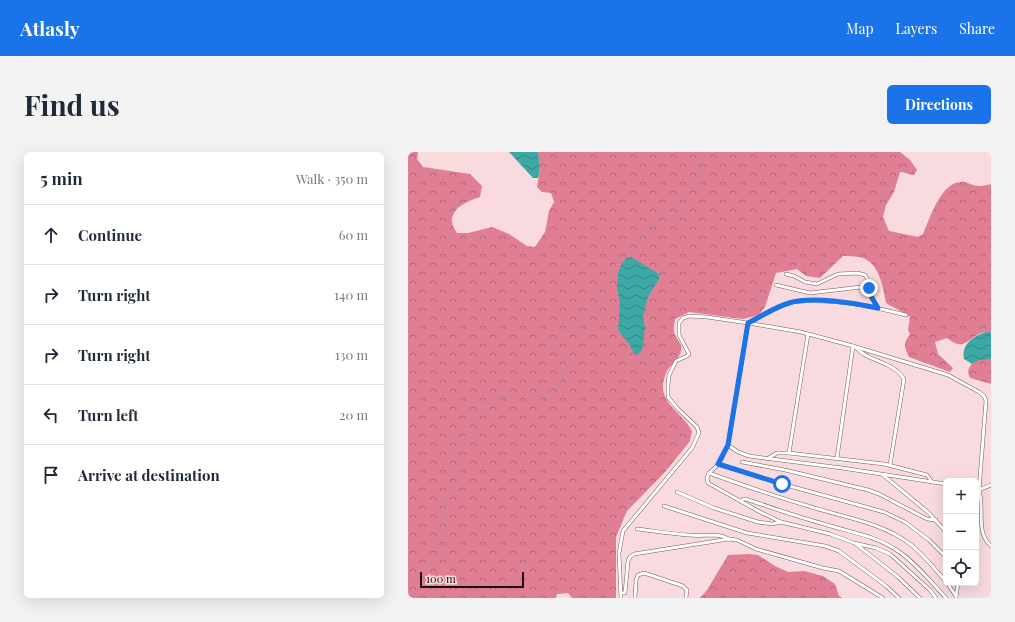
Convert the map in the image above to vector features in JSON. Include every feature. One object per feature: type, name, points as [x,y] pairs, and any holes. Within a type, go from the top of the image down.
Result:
[{"type":"lane","points":[[786,274],[817,284],[838,274],[865,275],[868,278],[872,298],[878,308]]},
{"type":"lane","points":[[776,285],[810,293],[861,287],[869,288]]},
{"type":"lane","points":[[748,323],[773,309],[791,302],[800,301],[854,303],[906,315]]},
{"type":"lane","points":[[621,598],[619,553],[623,531],[692,448],[699,433],[697,427],[668,397],[669,375],[676,361],[689,354],[679,335],[679,323],[683,318],[689,316],[748,323],[808,334],[948,375],[979,392],[984,396],[986,402],[978,478]]},
{"type":"lane","points":[[748,323],[728,445],[718,464],[709,473],[707,478],[708,483],[741,502],[781,522],[830,534],[854,543],[871,546],[890,554],[925,585],[936,598]]},
{"type":"lane","points":[[789,453],[808,334]]},
{"type":"lane","points":[[837,458],[853,346]]},
{"type":"lane","points":[[853,346],[859,352],[894,368],[904,379],[890,466]]},
{"type":"lane","points":[[728,445],[738,452],[749,456],[943,484]]},
{"type":"lane","points":[[767,459],[777,453],[837,458],[890,466],[927,475],[932,482]]},
{"type":"lane","points":[[742,462],[785,470],[868,490],[928,519],[936,520]]},
{"type":"lane","points":[[718,464],[782,484],[884,512],[905,522],[929,540],[943,554]]},
{"type":"lane","points":[[709,473],[808,506],[860,521],[896,535],[925,557],[943,579]]},
{"type":"lane","points":[[883,475],[929,513],[943,528]]},
{"type":"lane","points":[[979,488],[991,485]]},
{"type":"lane","points":[[677,492],[714,508],[752,520],[772,524],[781,522]]},
{"type":"lane","points":[[979,495],[982,503],[981,529],[986,542],[991,546]]},
{"type":"lane","points":[[741,502],[743,499],[746,499],[773,509],[883,542],[898,551],[920,569],[946,598]]},
{"type":"lane","points":[[664,506],[747,533],[826,546],[839,551],[886,586],[899,598]]},
{"type":"lane","points":[[637,528],[690,536],[718,535],[737,540],[756,549],[839,571],[883,598]]},
{"type":"lane","points":[[621,593],[625,593],[628,561],[634,554],[729,539]]},
{"type":"lane","points":[[854,543],[898,577],[920,598]]},
{"type":"lane","points":[[635,598],[636,580],[638,575],[644,573],[683,586],[687,590],[686,598]]},
{"type":"lane","points":[[948,586],[956,597]]},
{"type":"lane","points":[[956,597],[958,586]]},
{"type":"path","points":[[408,586],[421,576],[431,564],[443,529],[442,522],[458,456],[474,415],[488,401],[501,396],[544,395],[558,384],[564,376],[567,366],[566,362],[555,350],[553,344],[557,337],[584,317],[605,295],[614,266],[626,251],[680,205],[690,192],[698,175],[702,152]]},
{"type":"green space","points":[[408,152],[418,152],[417,159],[423,167],[470,174],[482,186],[480,197],[462,205],[455,212],[452,223],[457,233],[468,233],[492,227],[509,234],[527,246],[535,247],[545,232],[549,211],[554,202],[551,193],[542,192],[537,187],[540,167],[538,152],[900,152],[910,160],[917,170],[914,175],[900,172],[894,192],[886,205],[883,217],[889,231],[918,237],[923,234],[937,202],[948,188],[954,184],[962,182],[978,186],[991,184],[991,333],[989,331],[981,333],[964,344],[957,344],[947,338],[935,342],[938,354],[953,368],[950,372],[909,357],[905,345],[910,334],[908,330],[910,317],[886,303],[879,275],[871,263],[866,259],[853,256],[843,256],[820,278],[806,276],[797,269],[776,273],[765,307],[759,315],[743,319],[689,312],[675,319],[674,334],[681,345],[681,351],[666,373],[663,383],[663,391],[670,405],[692,431],[690,441],[666,471],[627,511],[616,537],[616,598],[572,598],[568,593],[557,594],[556,598],[408,598]]},
{"type":"green space","points":[[979,359],[991,359],[991,384],[970,378],[968,372],[969,369]]},
{"type":"green space","points":[[728,555],[758,555],[788,572],[804,571],[823,576],[835,584],[839,596],[842,598],[700,598],[707,590]]},
{"type":"water","points":[[509,152],[538,152],[540,167],[538,178],[533,178]]},
{"type":"water","points":[[631,257],[659,274],[659,279],[648,297],[643,317],[645,327],[643,346],[641,352],[635,355],[629,344],[618,330],[620,303],[617,287],[618,273],[626,258]]},
{"type":"water","points":[[989,331],[991,333],[991,359],[979,360],[972,364],[964,359],[965,348],[970,340]]},
{"type":"route","points":[[782,484],[718,464],[728,445],[732,427],[748,323],[773,309],[791,302],[827,301],[860,304],[878,308],[872,298],[869,288]]}]
